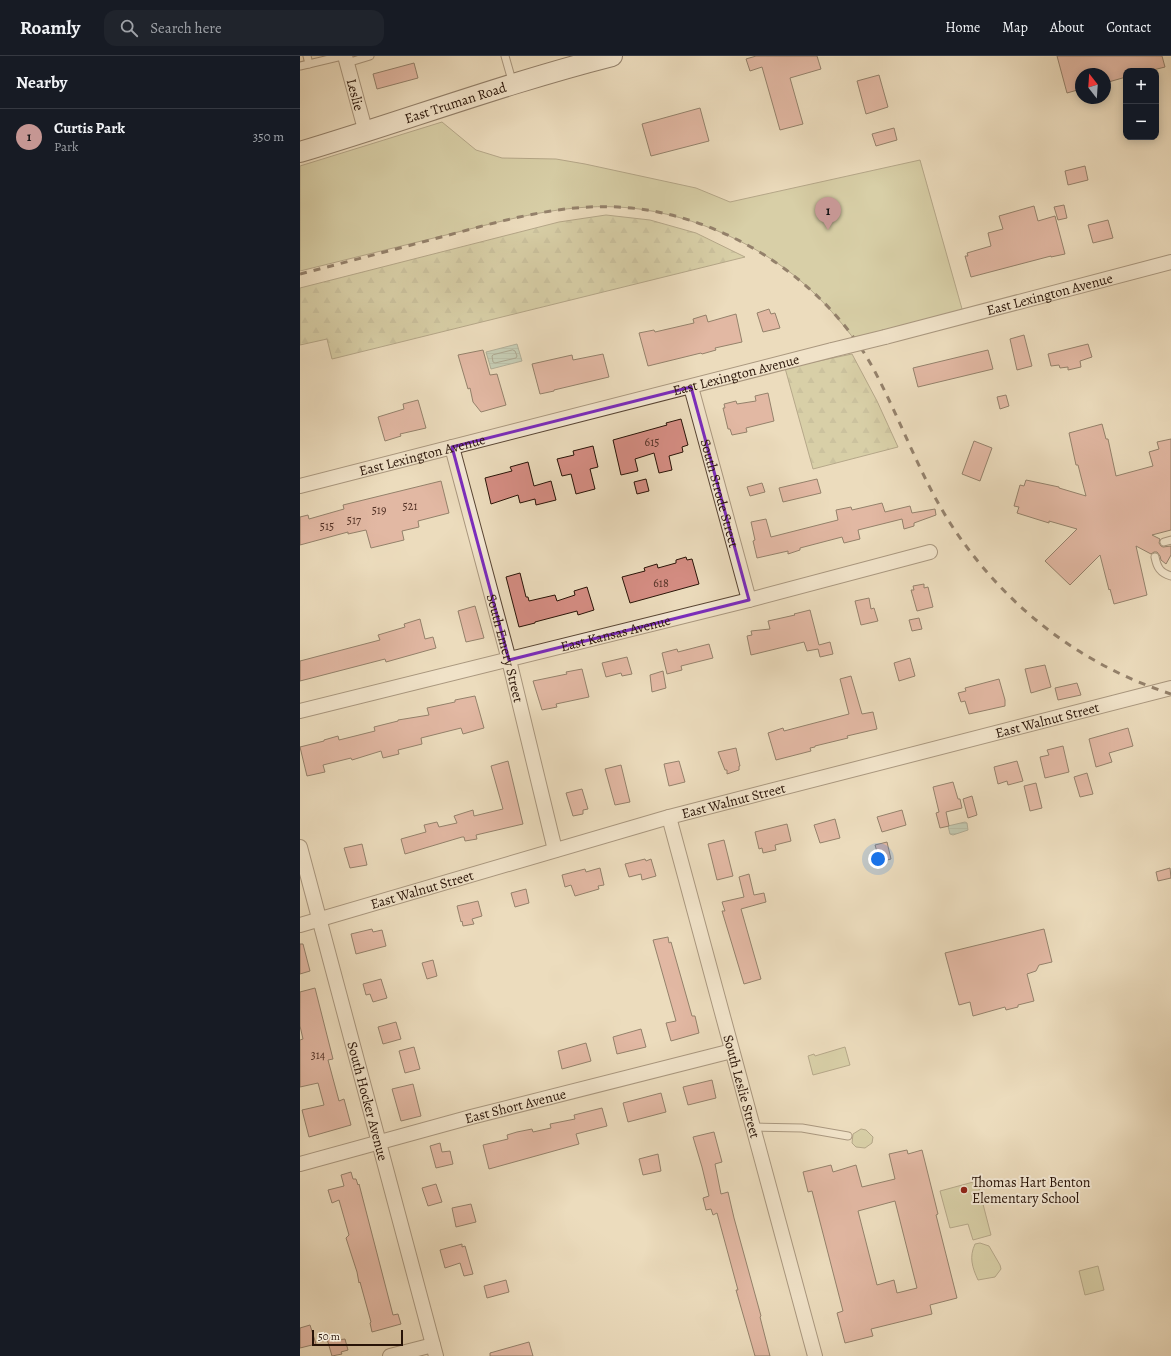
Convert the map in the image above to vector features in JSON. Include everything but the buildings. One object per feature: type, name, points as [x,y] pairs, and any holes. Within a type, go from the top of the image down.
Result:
[{"type":"main road","name":"East Truman Road","points":[[300,152],[513,84],[612,56]]},
{"type":"street","name":"Leslie","points":[[345,58],[366,132]]},
{"type":"street","name":"East Lexington Avenue","points":[[300,486],[691,387],[1171,262]]},
{"type":"street","name":"South Strode Street","points":[[691,387],[749,600]]},
{"type":"street","name":"South Emery Street","points":[[452,447],[509,660],[555,850]]},
{"type":"street","name":"East Kansas Avenue","points":[[300,712],[749,600],[930,552]]},
{"type":"street","name":"East Walnut Street","points":[[300,924],[669,817],[1171,688]]},
{"type":"street","name":"South Leslie Street","points":[[669,817],[815,1356]]},
{"type":"street","name":"South Hocker Avenue","points":[[300,847],[435,1351]]},
{"type":"street","name":"East Short Avenue","points":[[300,1164],[478,1116],[732,1052]]},
{"type":"street","points":[[390,1356],[435,1351]]},
{"type":"lane","points":[[307,56],[309,64]]},
{"type":"lane","points":[[300,66],[345,58],[370,56]]},
{"type":"lane","points":[[505,56],[513,84]]},
{"type":"lane","points":[[1155,557],[1157,567],[1171,576]]},
{"type":"lane","points":[[753,1127],[802,1128],[848,1136]]},
{"type":"highlighted area","points":[[691,387],[749,600],[509,660],[452,447]]},
{"type":"green space","points":[[442,122],[476,150],[502,158],[556,159],[585,164],[696,188],[730,202],[920,160],[964,316],[858,344],[832,312],[810,289],[783,267],[762,253],[716,230],[692,221],[642,209],[618,207],[557,210],[497,222],[300,271],[300,166]]},
{"type":"green space","points":[[606,215],[650,220],[696,233],[745,257],[332,359],[327,339],[300,345],[300,288],[559,222]]},
{"type":"green space","points":[[852,354],[877,401],[898,447],[813,469],[785,368]]},
{"type":"green space","points":[[845,1047],[850,1065],[813,1075],[808,1056],[814,1054],[815,1056]]},
{"type":"green space","points":[[861,1129],[866,1130],[873,1137],[872,1143],[865,1148],[856,1147],[852,1143],[853,1134]]},
{"type":"green space","points":[[977,1181],[991,1235],[973,1240],[968,1224],[950,1228],[940,1191]]},
{"type":"green space","points":[[980,1243],[989,1246],[1000,1265],[1001,1269],[995,1277],[978,1280],[972,1262],[972,1253],[975,1244]]},
{"type":"green space","points":[[1098,1266],[1104,1290],[1085,1295],[1079,1271]]},
{"type":"water","points":[[517,344],[522,361],[491,369],[486,352]]},
{"type":"water","points":[[965,822],[967,823],[968,830],[953,835],[950,834],[948,826]]},
{"type":"railway","points":[[300,274],[491,224],[533,214],[575,208],[618,207],[656,212],[694,222],[731,236],[765,256],[798,279],[827,306],[852,335],[873,368],[920,468],[952,526],[973,555],[996,582],[1020,606],[1047,629],[1075,649],[1105,666],[1137,681],[1171,694]]},
{"type":"place","name":"Curtis Park","points":[[828,230]]},
{"type":"place","name":"Thomas Hart Benton Elementary School","points":[[964,1190]]}]
